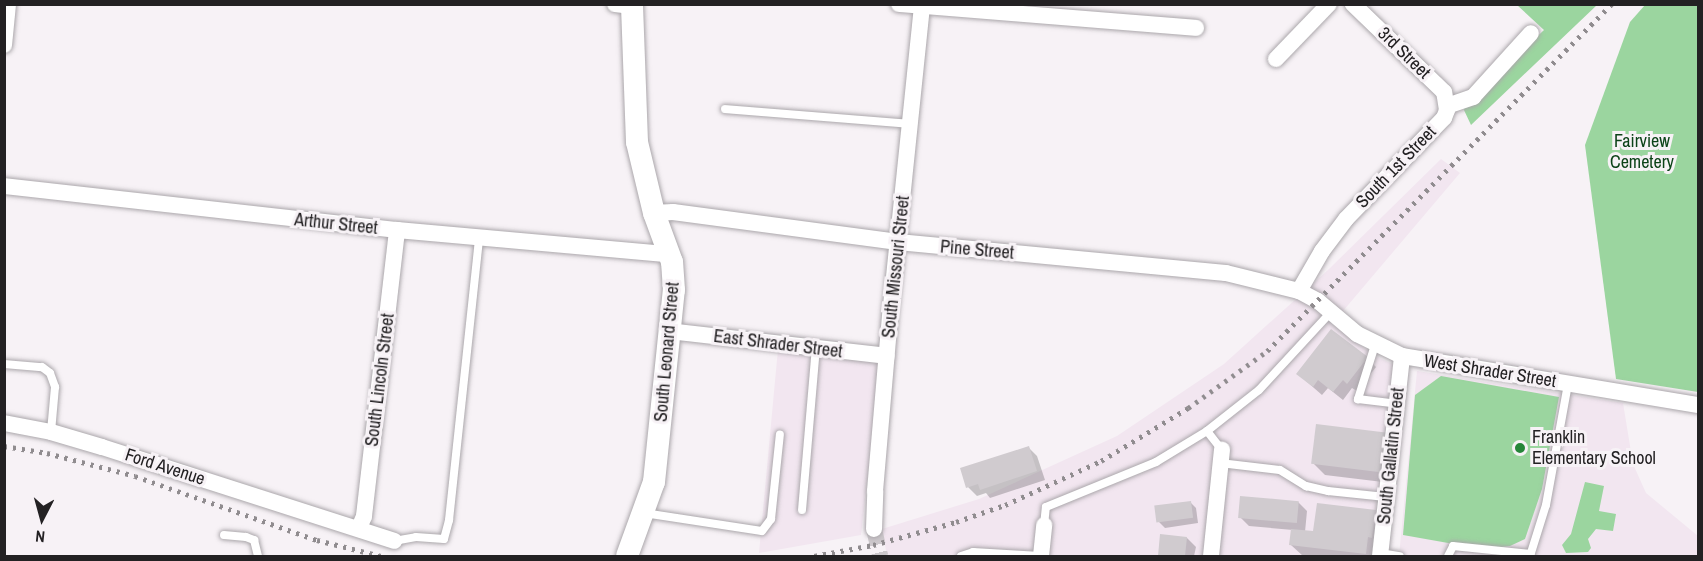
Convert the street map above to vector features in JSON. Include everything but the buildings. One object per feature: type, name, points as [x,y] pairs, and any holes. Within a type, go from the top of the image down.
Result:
[{"type":"main road","name":"South Leonard Street","points":[[626,5],[636,142],[674,278],[654,482],[627,556]]},
{"type":"street","points":[[4,45],[8,4]]},
{"type":"street","points":[[899,4],[1196,28]]},
{"type":"street","points":[[1276,59],[1329,4]]},
{"type":"street","name":"3rd Street","points":[[1353,4],[1444,92],[1447,106]]},
{"type":"street","name":"South Missouri Street","points":[[874,529],[875,491],[887,356],[922,6]]},
{"type":"street","name":"South 1st Street","points":[[1299,291],[1322,251],[1346,219],[1444,118],[1447,106],[1473,97],[1531,33]]},
{"type":"street","name":"Arthur Street","points":[[4,186],[397,230],[668,254]]},
{"type":"street","name":"Pine Street","points":[[654,213],[674,212],[898,242],[1226,273],[1299,291]]},
{"type":"street","name":"South Lincoln Street","points":[[359,528],[364,516],[397,230]]},
{"type":"street","name":"West Shrader Street","points":[[1299,291],[1331,312],[1357,334],[1375,345],[1402,356],[1698,405]]},
{"type":"street","name":"East Shrader Street","points":[[669,331],[887,356]]},
{"type":"street","name":"South Gallatin Street","points":[[1380,555],[1402,356]]},
{"type":"street","name":"Ford Avenue","points":[[4,423],[51,432],[394,541]]},
{"type":"street","points":[[1211,556],[1221,456]]},
{"type":"street","points":[[1040,556],[1044,525]]},
{"type":"lane","points":[[725,109],[910,124]]},
{"type":"lane","points":[[394,541],[416,537],[444,539],[449,520],[479,237]]},
{"type":"lane","points":[[1044,525],[1046,507],[1156,462],[1207,431],[1259,390],[1331,312]]},
{"type":"lane","points":[[1375,345],[1358,399],[1396,404]]},
{"type":"lane","points":[[802,510],[816,348]]},
{"type":"lane","points":[[4,364],[42,367],[50,373],[54,387],[51,432]]},
{"type":"lane","points":[[1448,556],[1453,546],[1531,555],[1546,505],[1568,384]]},
{"type":"lane","points":[[1207,431],[1221,456],[1280,470],[1306,486],[1328,491],[1386,497]]},
{"type":"lane","points":[[644,513],[762,531],[771,519],[780,434]]},
{"type":"lane","points":[[224,535],[254,540],[258,556]]},
{"type":"lane","points":[[961,556],[973,552],[1040,556]]},
{"type":"lane","points":[[1380,555],[1400,556]]},
{"type":"shaded area","points":[[1441,159],[1460,173],[1332,324],[1375,356],[1395,365],[1371,556],[887,556],[882,529],[979,499],[1117,436],[1224,364],[1328,270]]},
{"type":"shaded area","points":[[778,349],[881,363],[861,535],[759,553]]},
{"type":"shaded area","name":"Franklin Elementary School","points":[[1417,371],[1623,403],[1633,464],[1646,493],[1698,536],[1698,556],[1399,556]]},
{"type":"green space","points":[[1517,5],[1597,5],[1471,125],[1463,108],[1544,30]]},
{"type":"green space","name":"Fairview Cemetery","points":[[1645,5],[1698,5],[1698,392],[1616,379],[1585,145],[1630,22]]},
{"type":"green space","points":[[1441,376],[1559,397],[1542,489],[1525,539],[1510,546],[1482,549],[1403,535],[1415,395]]},
{"type":"green space","points":[[1585,482],[1604,486],[1599,511],[1616,514],[1613,531],[1596,529],[1588,539],[1591,548],[1588,552],[1566,553],[1562,545],[1571,534]]},
{"type":"tunnel","points":[[874,529],[880,556]]},
{"type":"railway","points":[[814,556],[873,545],[956,522],[1005,505],[1101,461],[1188,408],[1267,351],[1612,4]]},
{"type":"railway","points":[[4,446],[47,453],[135,476],[317,540],[381,556]]},
{"type":"place","name":"Franklin Elementary School","points":[[1520,448]]}]
